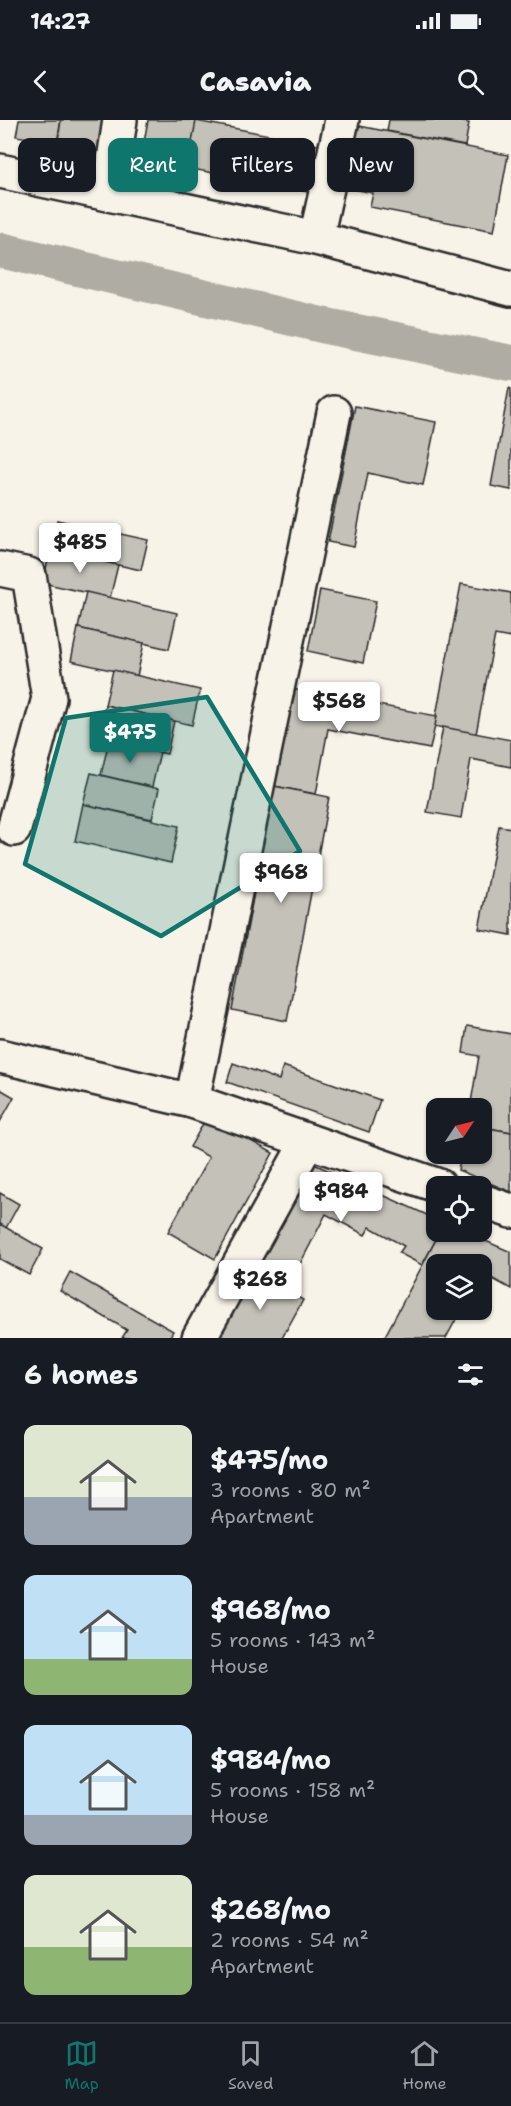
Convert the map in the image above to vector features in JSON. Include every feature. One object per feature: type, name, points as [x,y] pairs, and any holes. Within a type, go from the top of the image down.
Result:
[{"type":"street","points":[[109,194],[120,120]]},
{"type":"street","points":[[316,238],[342,120]]},
{"type":"street","points":[[0,171],[316,238],[511,289]]},
{"type":"street","points":[[192,1101],[334,413]]},
{"type":"street","points":[[0,569],[29,575],[49,698],[14,829]]},
{"type":"street","points":[[0,1056],[192,1101],[426,1182]]},
{"type":"street","points":[[199,1338],[308,1141]]},
{"type":"street","points":[[492,1204],[511,1211]]},
{"type":"highlighted area","points":[[207,697],[300,851],[161,936],[25,864],[66,718]]},
{"type":"building","points":[[19,120],[61,120],[58,138],[16,136]]},
{"type":"building","points":[[61,120],[104,120],[98,155],[96,155],[96,138],[58,138]]},
{"type":"building","points":[[148,120],[197,120],[193,138],[145,138]]},
{"type":"building","points":[[389,120],[454,120],[469,123],[465,146],[387,131]]},
{"type":"building","points":[[196,121],[280,137],[210,138],[210,172],[198,170],[198,138],[193,138]]},
{"type":"building","points":[[349,124],[508,155],[494,231],[370,207],[373,193],[368,192],[414,192],[414,138],[347,138]]},
{"type":"building","points":[[315,144],[327,147],[318,194],[309,192],[315,192]]},
{"type":"building","points":[[509,388],[511,389],[511,490],[491,486]]},
{"type":"building","points":[[355,406],[436,422],[423,485],[368,473],[354,547],[328,542]]},
{"type":"building","points":[[57,520],[148,540],[141,570],[50,550]]},
{"type":"building","points":[[50,550],[118,565],[110,598],[43,583]]},
{"type":"building","points":[[461,584],[511,593],[511,638],[495,635],[476,734],[434,726]]},
{"type":"building","points":[[320,590],[376,601],[363,663],[308,651]]},
{"type":"building","points":[[86,592],[177,613],[169,649],[78,628]]},
{"type":"building","points":[[78,628],[144,643],[137,676],[71,661]]},
{"type":"building","points":[[113,670],[200,690],[192,725],[105,705]]},
{"type":"building","points":[[292,689],[437,716],[430,749],[328,729],[316,794],[274,786]]},
{"type":"building","points":[[105,705],[174,721],[167,754],[98,738]]},
{"type":"building","points":[[443,727],[511,740],[511,767],[471,759],[461,818],[427,812]]},
{"type":"building","points":[[109,740],[160,752],[152,787],[101,775]]},
{"type":"building","points":[[91,773],[159,789],[152,819],[83,804]]},
{"type":"building","points":[[274,786],[329,797],[287,1021],[232,1010]]},
{"type":"building","points":[[83,804],[179,826],[171,863],[75,841]]},
{"type":"building","points":[[499,826],[511,828],[511,935],[479,929]]},
{"type":"building","points":[[467,1026],[511,1034],[511,1132],[492,1129],[492,1098],[472,1098],[479,1056],[463,1053]]},
{"type":"building","points":[[233,1063],[279,1080],[283,1066],[380,1100],[369,1132],[227,1082]]},
{"type":"building","points":[[0,1089],[14,1097],[0,1122]]},
{"type":"building","points":[[207,1117],[273,1153],[215,1259],[168,1232],[209,1157],[190,1147]]},
{"type":"building","points":[[492,1129],[511,1132],[511,1192],[492,1184],[492,1176],[472,1176],[458,1170],[459,1164],[492,1164]]},
{"type":"building","points":[[314,1164],[426,1214],[426,1242],[435,1242],[422,1265],[399,1253],[404,1246],[370,1227],[365,1235],[326,1214],[286,1291],[252,1272]]},
{"type":"building","points":[[0,1193],[19,1204],[6,1228],[0,1224]]},
{"type":"building","points":[[0,1224],[43,1249],[29,1275],[0,1259]]},
{"type":"building","points":[[435,1242],[488,1242],[511,1252],[511,1289],[492,1279],[492,1254],[428,1254]]},
{"type":"building","points":[[426,1258],[426,1320],[456,1320],[446,1338],[384,1338]]},
{"type":"building","points":[[70,1272],[173,1331],[169,1338],[122,1338],[127,1330],[60,1291]]},
{"type":"building","points":[[252,1272],[303,1300],[282,1338],[215,1338]]},
{"type":"waterway","points":[[0,250],[326,326],[511,363]]}]
